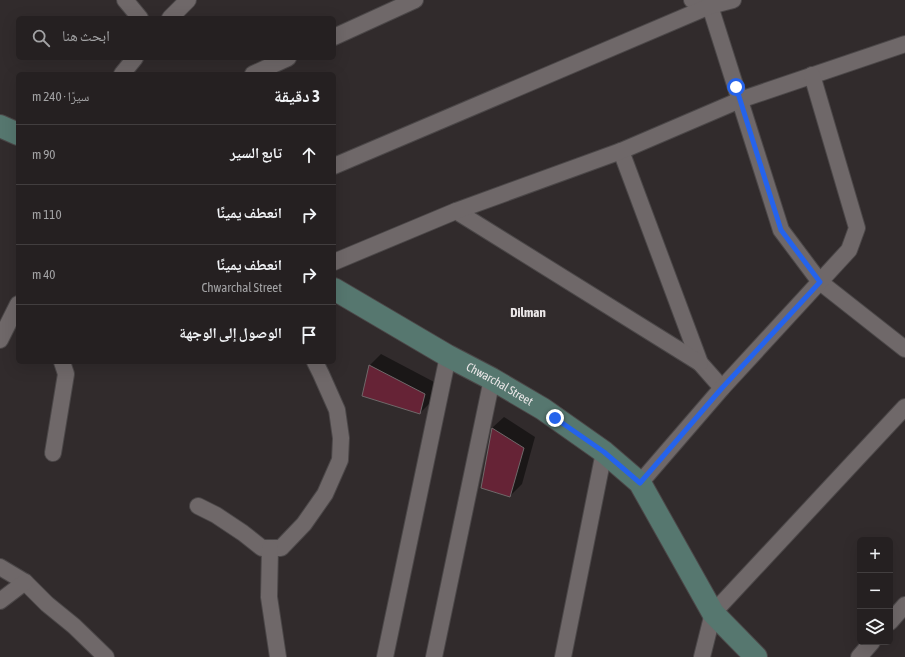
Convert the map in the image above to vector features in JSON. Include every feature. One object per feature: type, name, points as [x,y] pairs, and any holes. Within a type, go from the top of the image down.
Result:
[{"type":"main road","points":[[0,126],[16,133]]},
{"type":"main road","name":"Chwarchal Street","points":[[336,290],[542,409],[604,452],[640,483],[713,613],[756,657]]},
{"type":"street","points":[[125,0],[138,16]]},
{"type":"street","points":[[172,16],[188,0]]},
{"type":"street","points":[[336,36],[415,0]]},
{"type":"street","points":[[692,0],[710,6]]},
{"type":"street","points":[[336,165],[710,6],[733,0]]},
{"type":"street","points":[[710,6],[781,230],[820,282],[905,349]]},
{"type":"street","points":[[336,261],[456,211],[621,151],[740,100],[905,44]]},
{"type":"street","points":[[124,72],[133,60]]},
{"type":"street","points":[[257,72],[284,60]]},
{"type":"street","points":[[640,483],[722,388],[849,250],[857,228],[812,75]]},
{"type":"street","points":[[621,151],[700,363]]},
{"type":"street","points":[[456,211],[700,363],[722,388]]},
{"type":"street","points":[[0,340],[14,322]]},
{"type":"street","points":[[385,657],[448,356]]},
{"type":"street","points":[[53,453],[66,374],[63,364]]},
{"type":"street","points":[[198,506],[216,515],[262,548],[281,548],[304,524],[325,494],[340,460],[341,438],[337,410],[316,364]]},
{"type":"street","points":[[434,657],[492,379]]},
{"type":"street","points":[[702,657],[713,613],[905,407]]},
{"type":"street","points":[[564,657],[604,452]]},
{"type":"street","points":[[270,548],[269,597],[278,657]]},
{"type":"street","points":[[0,567],[25,582],[106,657]]},
{"type":"street","points":[[0,602],[25,582]]},
{"type":"street","points":[[893,619],[905,605]]},
{"type":"street","points":[[859,657],[869,645]]},
{"type":"building","points":[[369,365],[425,394],[420,414],[362,396]]},
{"type":"building","points":[[492,428],[524,448],[510,497],[481,488]]},
{"type":"district","name":"Dilman","points":[[528,312]]},
{"type":"route","points":[[555,418],[604,452],[640,483],[722,388],[820,282],[781,230],[736,87]]}]
